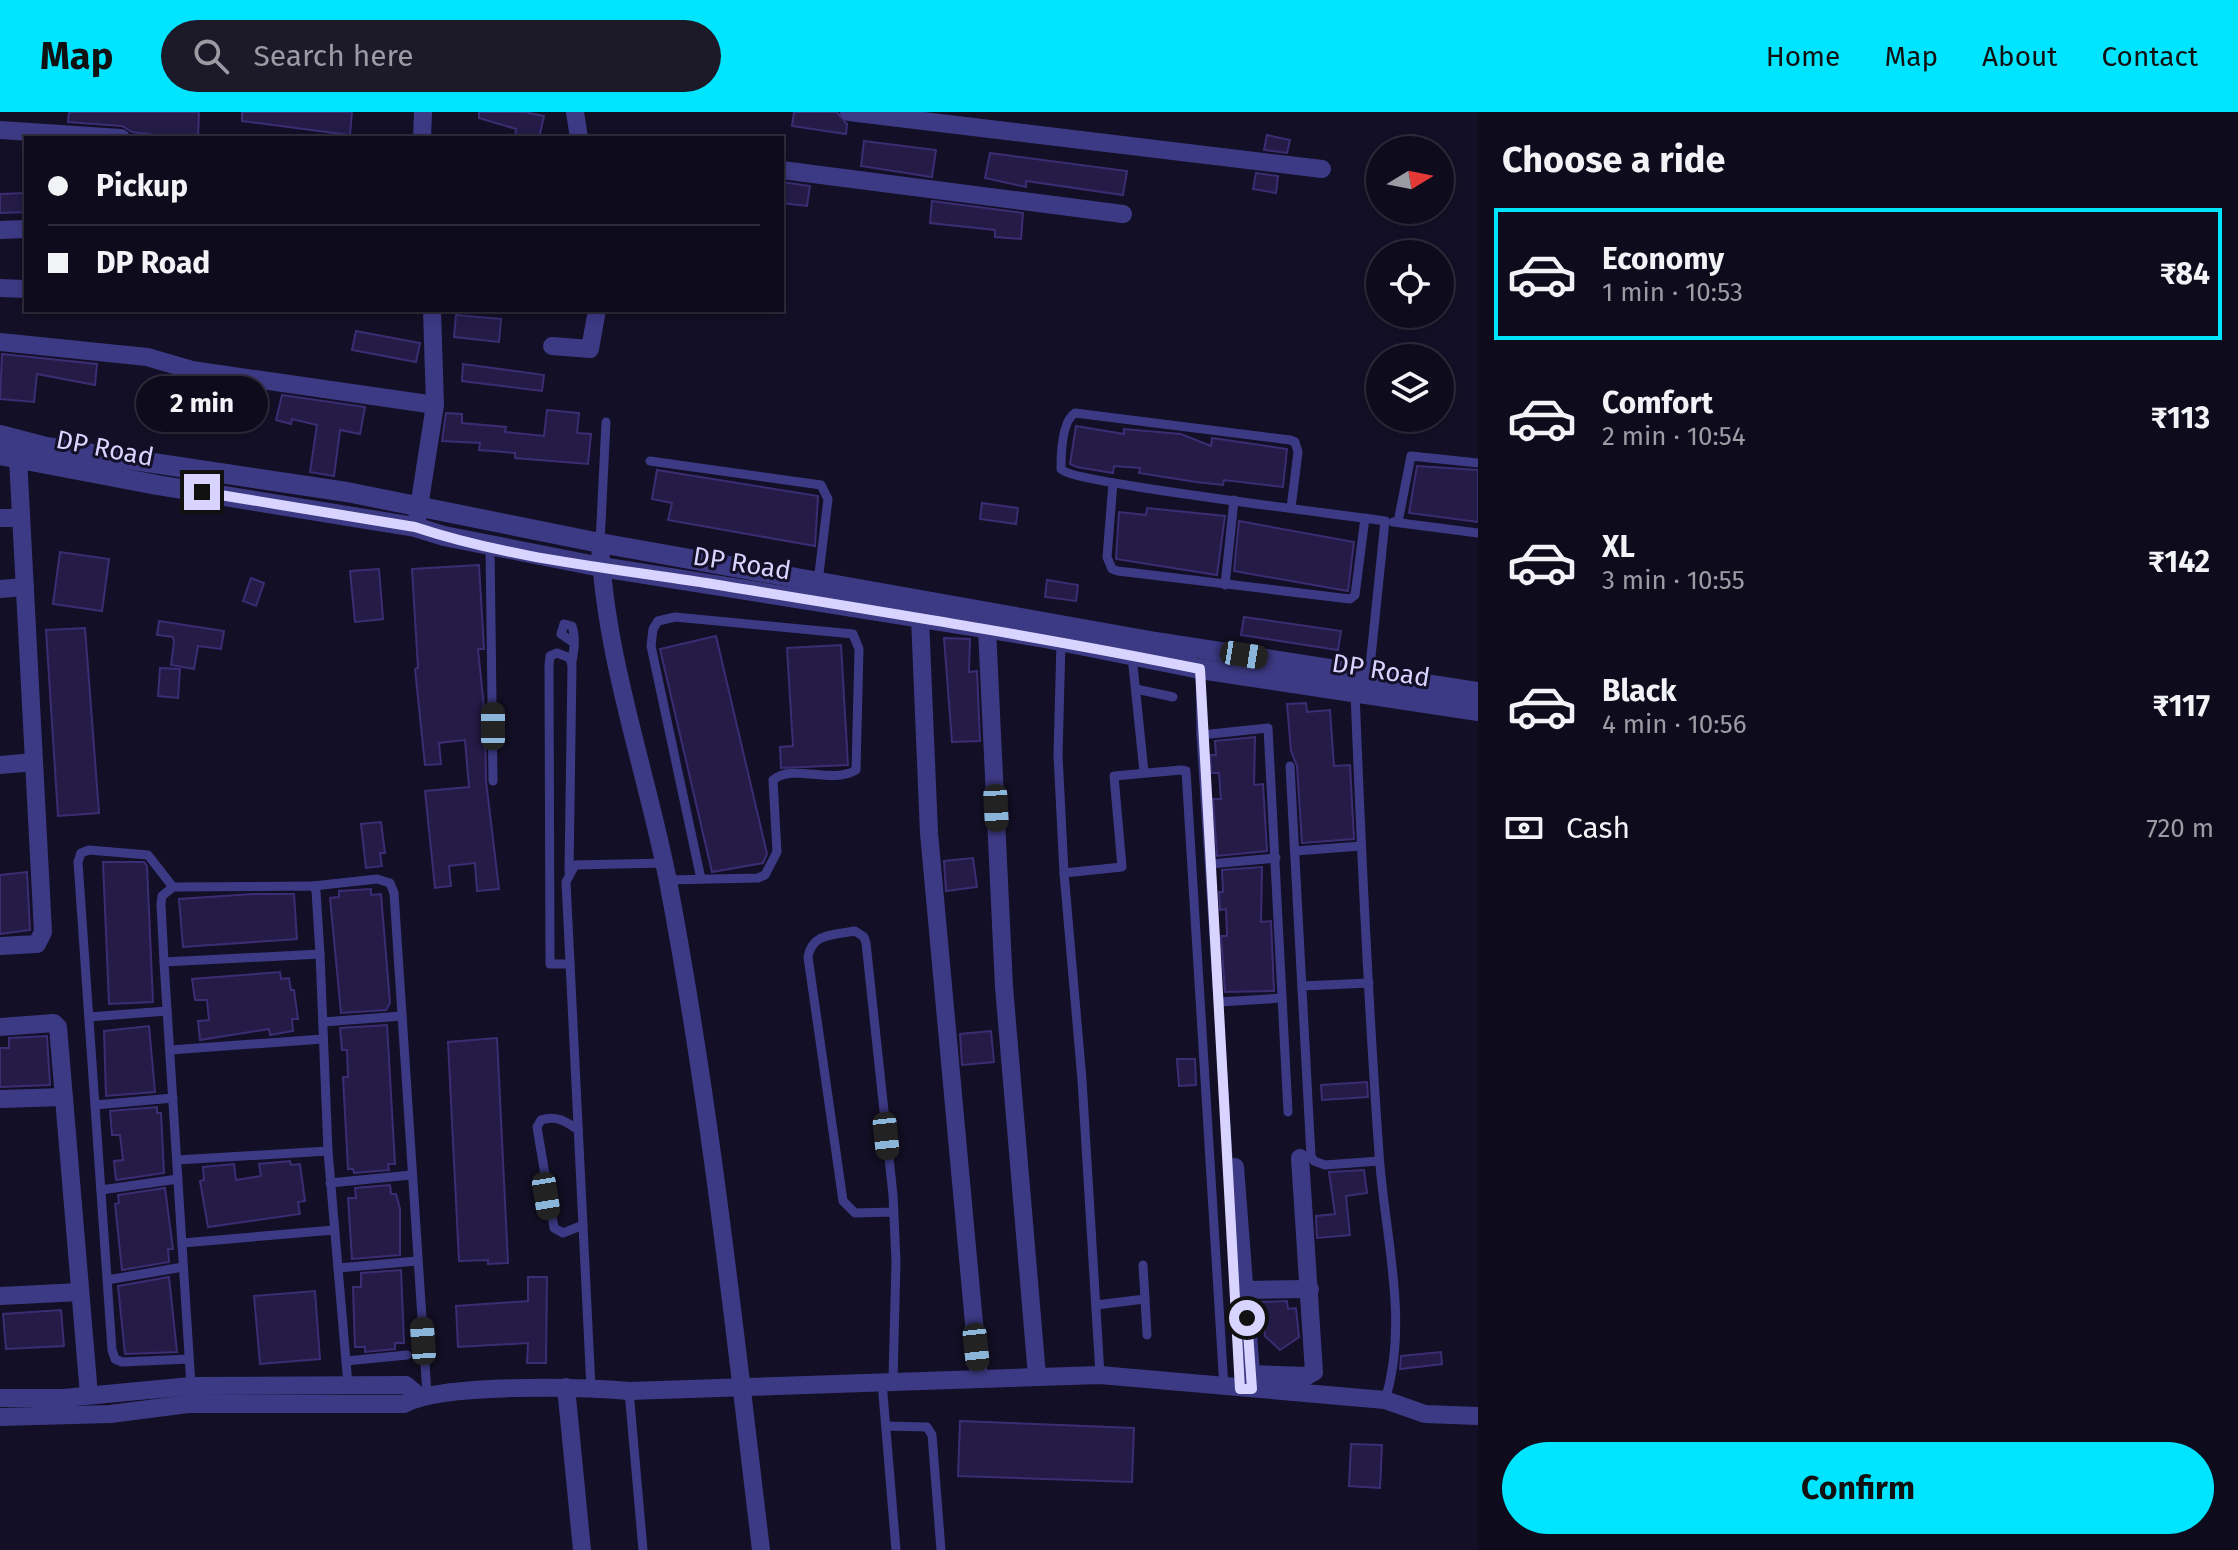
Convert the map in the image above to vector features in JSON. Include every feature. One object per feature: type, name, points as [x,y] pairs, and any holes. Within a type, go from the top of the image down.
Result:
[{"type":"street","points":[[422,136],[423,112]]},
{"type":"street","points":[[575,112],[579,136]]},
{"type":"street","points":[[849,112],[1322,169]]},
{"type":"street","points":[[0,130],[91,136]]},
{"type":"street","points":[[784,170],[1123,214]]},
{"type":"street","points":[[0,230],[24,229]]},
{"type":"street","points":[[0,288],[24,289]]},
{"type":"street","points":[[415,527],[421,506],[435,405],[432,312]]},
{"type":"street","points":[[552,346],[590,349],[597,312]]},
{"type":"street","points":[[0,342],[147,357],[192,370],[435,405]]},
{"type":"street","points":[[0,946],[42,942],[21,518],[10,447]]},
{"type":"street","name":"DP Road","points":[[10,447],[172,465],[421,506],[600,543],[818,579],[1150,641],[1478,711]]},
{"type":"street","name":"DP Road","points":[[10,447],[172,487],[415,527],[490,546],[601,567],[987,629],[1200,669],[1364,687],[1478,692]]},
{"type":"street","points":[[172,465],[172,487]]},
{"type":"street","points":[[0,518],[21,518]]},
{"type":"street","points":[[600,543],[611,632],[666,872],[711,1144],[761,1550]]},
{"type":"street","points":[[0,589],[25,587]]},
{"type":"street","points":[[920,618],[929,833],[979,1378]]},
{"type":"street","points":[[987,629],[1004,987],[1037,1376]]},
{"type":"street","points":[[0,765],[34,762]]},
{"type":"street","points":[[0,1027],[56,1025],[89,1395]]},
{"type":"street","points":[[0,1099],[64,1097]]},
{"type":"street","points":[[1242,1385],[1307,1376],[1314,1372],[1300,1158]]},
{"type":"street","points":[[1235,1167],[1244,1290],[1242,1385]]},
{"type":"street","points":[[1244,1290],[1310,1289]]},
{"type":"street","points":[[0,1296],[80,1292]]},
{"type":"street","points":[[0,1417],[110,1414],[188,1404],[404,1404],[423,1395],[566,1387],[629,1391],[1100,1375],[1242,1385],[1385,1400],[1425,1414],[1478,1416]]},
{"type":"street","points":[[0,1398],[89,1395],[191,1386],[406,1385],[423,1395]]},
{"type":"street","points":[[566,1387],[582,1550]]},
{"type":"lane","points":[[1291,508],[1298,452],[1295,442],[1081,414],[1070,416],[1061,462],[1063,473],[1113,483],[1291,508],[1365,518],[1385,521],[1478,533]]},
{"type":"lane","points":[[600,543],[606,422]]},
{"type":"lane","points":[[1398,522],[1411,456],[1478,463]]},
{"type":"lane","points":[[650,461],[821,485],[828,499],[815,601]]},
{"type":"lane","points":[[1113,483],[1107,557],[1112,569],[1225,585],[1350,599],[1355,595],[1365,518]]},
{"type":"lane","points":[[1225,585],[1234,500]]},
{"type":"lane","points":[[1385,521],[1364,687],[1361,846],[1379,1161],[1396,1359],[1385,1400]]},
{"type":"lane","points":[[490,546],[493,781]]},
{"type":"lane","points":[[569,872],[575,865],[666,872],[701,879],[758,878],[771,868],[777,852],[772,786],[777,776],[843,776],[856,770],[859,649],[853,634],[675,617],[658,621],[653,629],[651,646],[701,879]]},
{"type":"lane","points":[[1061,642],[1058,755],[1064,873],[1100,1375]]},
{"type":"lane","points":[[574,643],[569,872],[566,882],[591,1388]]},
{"type":"lane","points":[[570,964],[550,964],[550,656],[564,654],[572,666]]},
{"type":"lane","points":[[1132,656],[1144,772]]},
{"type":"lane","points":[[1200,669],[1201,735],[1242,1385]]},
{"type":"lane","points":[[1136,689],[1173,697]]},
{"type":"lane","points":[[1201,735],[1268,728],[1288,1112]]},
{"type":"lane","points":[[1290,766],[1311,1156],[1314,1161],[1325,1165],[1379,1161]]},
{"type":"lane","points":[[1064,873],[1122,867],[1114,776],[1186,771],[1242,1385]]},
{"type":"lane","points":[[1295,851],[1361,846]]},
{"type":"lane","points":[[173,887],[148,855],[89,850],[81,853],[78,862],[115,1359],[132,1362],[189,1359]]},
{"type":"lane","points":[[1210,864],[1276,858]]},
{"type":"lane","points":[[191,1386],[162,896],[173,887],[313,886],[377,879],[390,883],[394,893],[423,1395]]},
{"type":"lane","points":[[313,886],[316,891],[320,954],[330,1183],[348,1385]]},
{"type":"lane","points":[[894,1212],[855,1213],[843,1201],[808,957],[810,947],[819,938],[855,931],[864,937],[866,943],[894,1212],[886,1426],[896,1550]]},
{"type":"lane","points":[[164,962],[320,954]]},
{"type":"lane","points":[[1302,986],[1369,983]]},
{"type":"lane","points":[[1219,1002],[1282,998]]},
{"type":"lane","points":[[89,1017],[167,1011]]},
{"type":"lane","points":[[323,1022],[402,1016]]},
{"type":"lane","points":[[170,1050],[323,1039]]},
{"type":"lane","points":[[95,1105],[173,1098]]},
{"type":"lane","points":[[578,1130],[568,1122],[549,1117],[541,1120],[537,1127],[554,1228],[563,1233],[583,1225]]},
{"type":"lane","points":[[177,1160],[328,1151]]},
{"type":"lane","points":[[330,1183],[411,1175]]},
{"type":"lane","points":[[101,1190],[178,1179]]},
{"type":"lane","points":[[182,1243],[334,1230]]},
{"type":"lane","points":[[338,1268],[417,1261]]},
{"type":"lane","points":[[1143,1265],[1147,1335]]},
{"type":"lane","points":[[107,1280],[183,1267]]},
{"type":"lane","points":[[1096,1305],[1145,1299]]},
{"type":"lane","points":[[346,1361],[407,1355]]},
{"type":"lane","points":[[629,1391],[643,1550]]},
{"type":"lane","points":[[886,1426],[922,1426],[929,1430],[941,1550]]},
{"type":"building","points":[[69,112],[199,112],[198,136],[155,136],[132,132],[122,126],[68,122]]},
{"type":"building","points":[[242,112],[352,112],[350,135],[242,121]]},
{"type":"building","points":[[479,112],[525,112],[544,116],[539,136],[515,136],[516,129],[479,118]]},
{"type":"building","points":[[794,112],[837,112],[847,124],[846,134],[792,126]]},
{"type":"building","points":[[1267,135],[1290,140],[1287,153],[1264,150]]},
{"type":"building","points":[[864,141],[936,150],[932,177],[861,166]]},
{"type":"building","points":[[990,153],[1127,171],[1123,195],[1026,181],[1026,187],[985,178]]},
{"type":"building","points":[[1256,173],[1278,176],[1276,193],[1253,189]]},
{"type":"building","points":[[784,182],[810,186],[807,206],[784,203]]},
{"type":"building","points":[[24,193],[24,212],[0,213],[0,194]]},
{"type":"building","points":[[932,201],[1023,213],[1021,239],[995,237],[995,230],[930,223]]},
{"type":"building","points":[[456,315],[501,319],[499,342],[454,337]]},
{"type":"building","points":[[356,331],[420,343],[416,362],[352,350]]},
{"type":"building","points":[[2,354],[97,364],[95,385],[37,374],[34,402],[0,399]]},
{"type":"building","points":[[463,364],[544,375],[542,391],[462,381]]},
{"type":"building","points":[[282,395],[365,407],[360,434],[340,430],[334,476],[310,472],[317,425],[292,419],[291,424],[276,420]]},
{"type":"building","points":[[547,410],[579,413],[577,433],[591,434],[588,464],[515,458],[515,453],[479,450],[480,443],[442,441],[446,413],[462,414],[462,423],[506,427],[505,432],[544,436]]},
{"type":"building","points":[[1076,426],[1124,434],[1124,429],[1181,434],[1211,446],[1212,438],[1287,449],[1283,487],[1224,480],[1223,485],[1196,482],[1139,473],[1140,468],[1114,466],[1113,473],[1077,467],[1070,464]]},
{"type":"building","points":[[1417,466],[1478,470],[1478,522],[1409,513]]},
{"type":"building","points":[[657,470],[818,496],[815,546],[668,520],[672,503],[652,499]]},
{"type":"building","points":[[982,503],[1018,508],[1016,524],[980,519]]},
{"type":"building","points":[[1147,508],[1225,516],[1217,575],[1116,559],[1119,512],[1146,515]]},
{"type":"building","points":[[1239,521],[1354,542],[1348,591],[1234,571]]},
{"type":"building","points":[[60,552],[109,559],[102,611],[53,604]]},
{"type":"building","points":[[479,565],[484,649],[478,649],[485,717],[486,781],[499,889],[477,891],[475,863],[449,866],[451,886],[435,888],[425,791],[469,787],[465,740],[439,743],[441,764],[425,765],[415,669],[418,668],[412,569]]},
{"type":"building","points":[[379,569],[383,619],[355,622],[350,571]]},
{"type":"building","points":[[251,578],[264,583],[256,606],[243,601]]},
{"type":"building","points":[[1047,580],[1078,585],[1076,601],[1045,597]]},
{"type":"building","points":[[1244,617],[1341,631],[1338,650],[1241,635]]},
{"type":"building","points":[[159,621],[224,631],[221,649],[198,646],[194,669],[171,665],[173,637],[157,635]]},
{"type":"building","points":[[85,628],[99,813],[58,816],[46,630]]},
{"type":"building","points":[[716,636],[767,854],[763,863],[712,872],[660,649]]},
{"type":"building","points":[[944,638],[970,639],[969,672],[977,671],[980,741],[952,742]]},
{"type":"building","points":[[841,645],[848,765],[781,768],[780,747],[793,746],[787,648]]},
{"type":"building","points":[[160,668],[180,669],[178,698],[158,696]]},
{"type":"building","points":[[1306,703],[1307,712],[1330,710],[1334,766],[1350,765],[1354,839],[1302,843],[1297,766],[1291,751],[1287,704]]},
{"type":"building","points":[[1255,737],[1254,785],[1263,784],[1267,851],[1217,856],[1213,799],[1221,799],[1219,773],[1211,773],[1210,755],[1216,755],[1215,741]]},
{"type":"building","points":[[381,822],[385,853],[380,853],[382,866],[366,868],[361,824]]},
{"type":"building","points":[[973,858],[977,887],[946,891],[944,861]]},
{"type":"building","points":[[103,862],[144,862],[147,866],[153,1002],[109,1004]]},
{"type":"building","points":[[1262,867],[1261,922],[1271,921],[1274,991],[1225,992],[1221,936],[1227,936],[1226,909],[1220,910],[1219,892],[1223,892],[1222,870]]},
{"type":"building","points":[[27,872],[30,930],[0,934],[0,875]]},
{"type":"building","points":[[371,889],[371,895],[381,894],[390,1003],[386,1010],[341,1013],[330,898],[339,897],[339,891]]},
{"type":"building","points":[[294,894],[297,939],[183,947],[179,899]]},
{"type":"building","points":[[280,972],[281,979],[289,978],[291,990],[294,990],[298,1019],[292,1019],[293,1031],[270,1035],[269,1029],[200,1040],[198,1021],[209,1020],[207,1000],[195,1000],[192,979]]},
{"type":"building","points":[[387,1025],[395,1164],[388,1164],[389,1170],[354,1173],[353,1169],[348,1169],[343,1077],[348,1077],[347,1050],[342,1050],[340,1028]]},
{"type":"building","points":[[149,1026],[155,1092],[106,1096],[104,1031]]},
{"type":"building","points":[[991,1031],[994,1062],[962,1065],[960,1034]]},
{"type":"building","points":[[47,1036],[50,1085],[0,1087],[0,1048],[9,1048],[9,1038]]},
{"type":"building","points":[[497,1038],[508,1263],[459,1261],[448,1042]]},
{"type":"building","points":[[1177,1059],[1195,1059],[1196,1085],[1179,1086]]},
{"type":"building","points":[[1367,1082],[1368,1097],[1322,1100],[1321,1085]]},
{"type":"building","points":[[157,1107],[157,1113],[161,1113],[164,1173],[116,1180],[114,1161],[123,1160],[120,1135],[112,1135],[110,1111]]},
{"type":"building","points":[[290,1161],[291,1165],[300,1164],[305,1201],[298,1202],[300,1214],[208,1227],[200,1181],[204,1180],[203,1167],[234,1164],[236,1180],[261,1176],[259,1164]]},
{"type":"building","points":[[1364,1170],[1367,1193],[1346,1196],[1350,1235],[1317,1238],[1316,1216],[1335,1214],[1329,1172]]},
{"type":"building","points":[[390,1185],[391,1194],[396,1194],[400,1209],[400,1255],[352,1259],[348,1198],[356,1198],[355,1188]]},
{"type":"building","points":[[165,1188],[173,1249],[168,1249],[169,1262],[122,1270],[115,1204],[119,1203],[118,1195]]},
{"type":"building","points":[[401,1270],[404,1343],[395,1343],[395,1349],[365,1352],[365,1347],[355,1347],[353,1287],[361,1287],[361,1273]]},
{"type":"building","points":[[169,1277],[177,1352],[125,1354],[118,1286]]},
{"type":"building","points":[[528,1277],[547,1277],[546,1363],[527,1363],[528,1343],[458,1347],[456,1306],[528,1301]]},
{"type":"building","points":[[315,1291],[320,1359],[260,1364],[254,1296]]},
{"type":"building","points":[[1287,1301],[1288,1309],[1296,1308],[1299,1337],[1280,1350],[1265,1336],[1261,1302]]},
{"type":"building","points":[[61,1310],[64,1346],[6,1349],[3,1314]]},
{"type":"building","points":[[1441,1352],[1442,1364],[1400,1369],[1401,1356]]},
{"type":"building","points":[[960,1421],[1134,1428],[1132,1482],[958,1476]]},
{"type":"building","points":[[1351,1444],[1382,1445],[1380,1488],[1349,1486]]},
{"type":"route","points":[[202,492],[415,527],[444,536],[601,567],[1040,637],[1200,669],[1201,735],[1222,1044],[1240,1389],[1252,1389],[1247,1318]]}]
